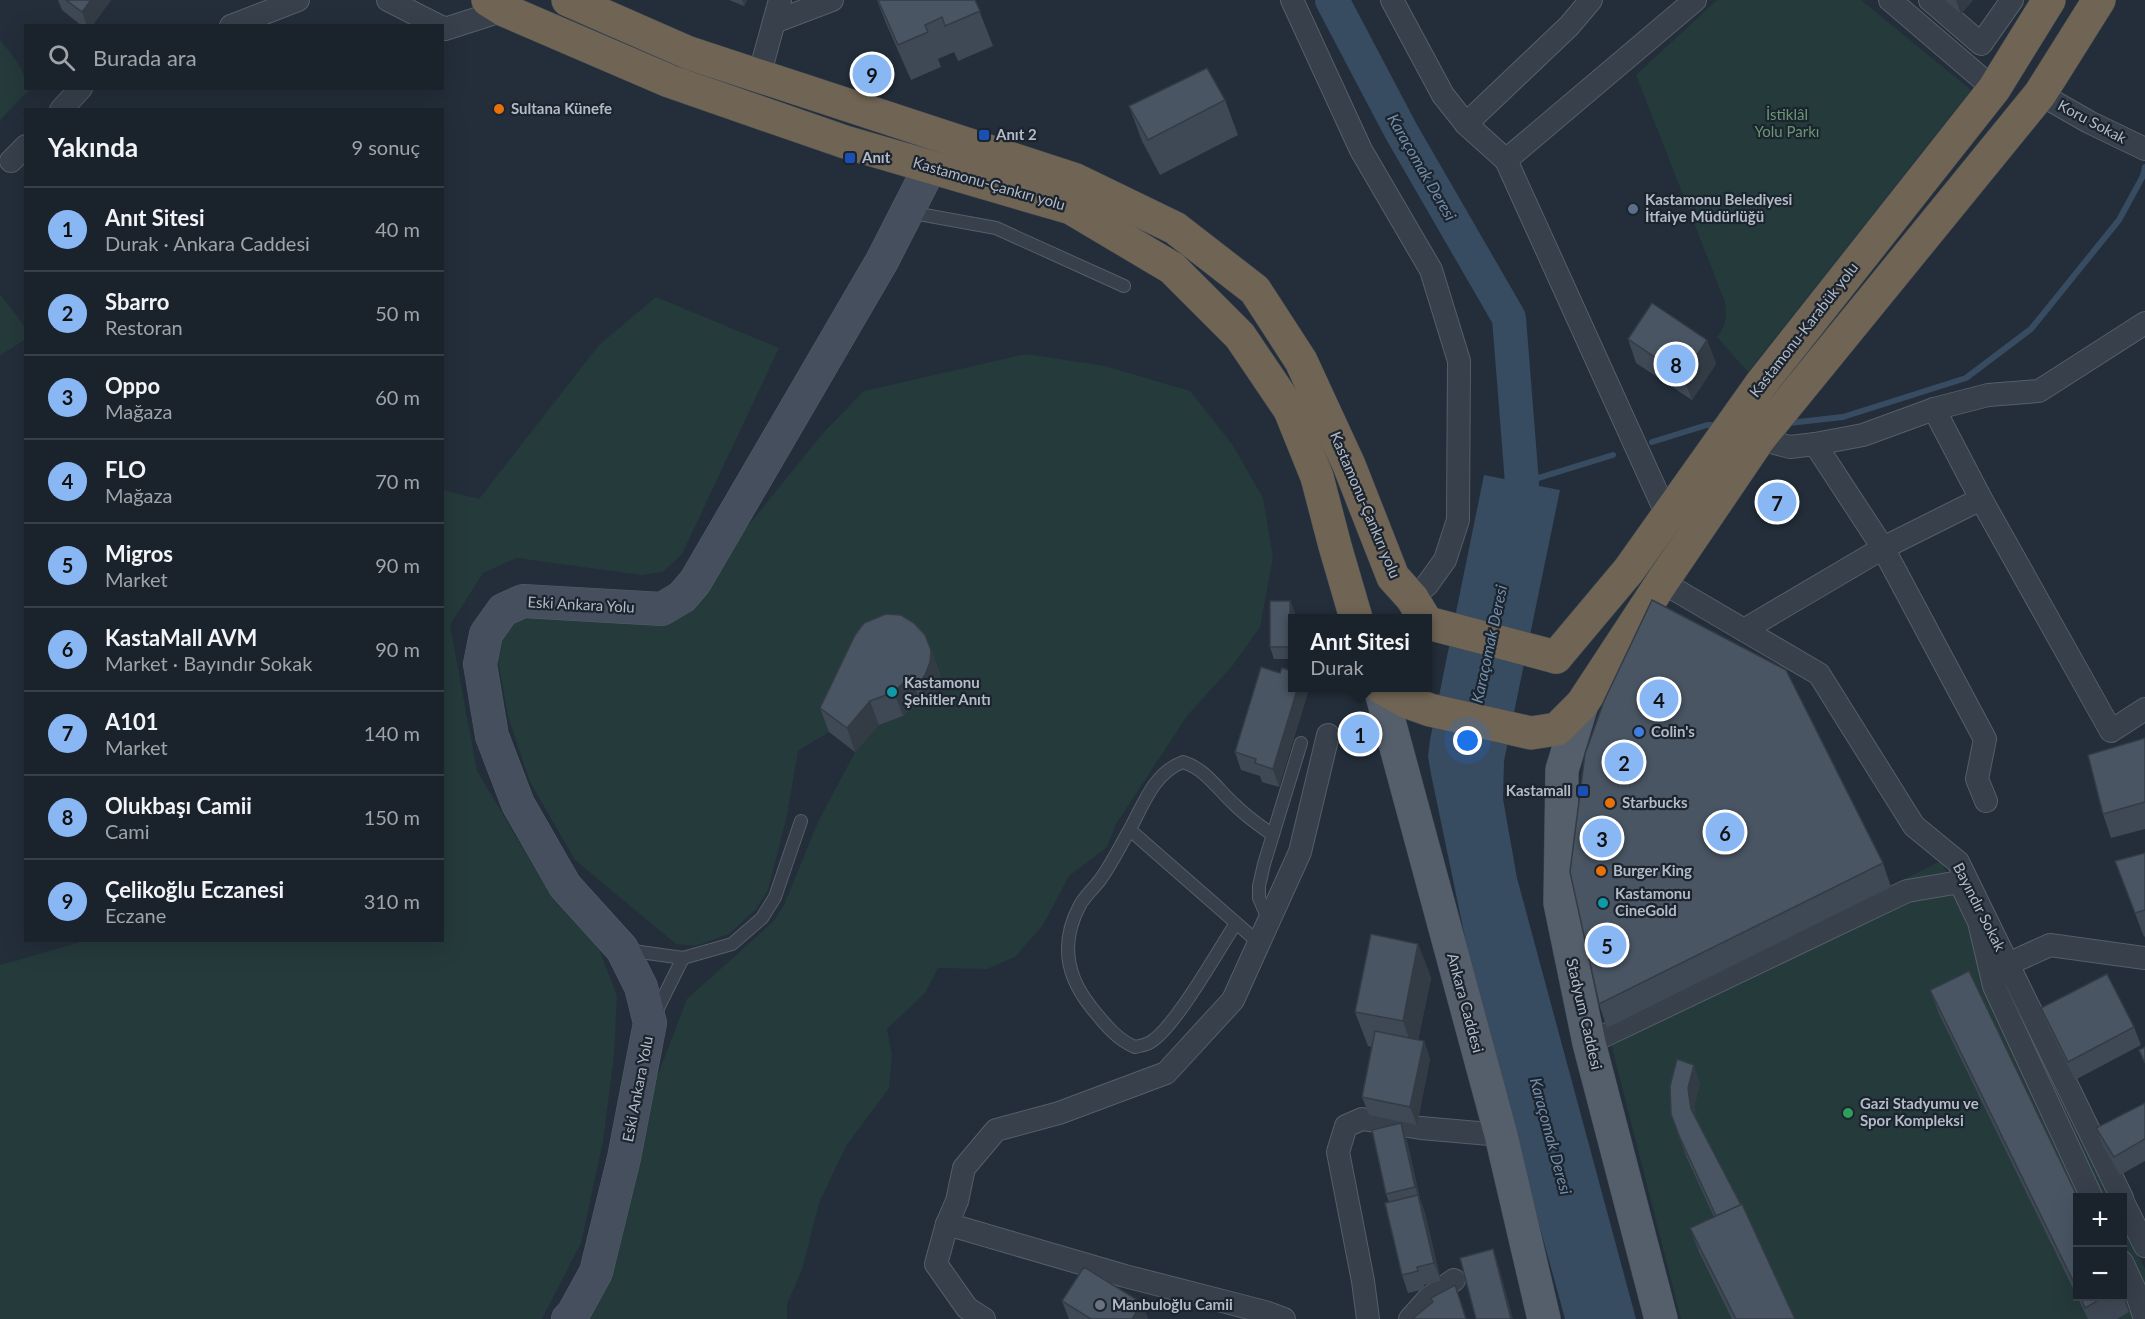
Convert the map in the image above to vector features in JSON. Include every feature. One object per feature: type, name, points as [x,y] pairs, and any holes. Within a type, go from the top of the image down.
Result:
[{"type":"highway","name":"Kastamonu-Çankırı yolu","points":[[568,0],[689,53],[1076,180],[1175,228],[1255,290],[1300,361],[1349,465],[1393,577],[1421,613]]},
{"type":"highway","name":"Kastamonu-Karabük yolu","points":[[1556,657],[1629,570],[1761,384],[1994,89],[2049,0]]},
{"type":"highway","points":[[1390,692],[1405,701],[1430,710],[1531,733],[1557,729],[1582,704],[1759,439],[2040,94],[2099,0]]},
{"type":"highway","name":"Kastamonu-Çankırı yolu","points":[[496,5],[669,81],[845,142],[1071,208],[1172,268],[1240,336],[1290,410],[1317,477],[1355,614]]},
{"type":"highway","points":[[1432,617],[1556,657],[1570,675],[1582,704]]},
{"type":"main road","name":"Ankara Caddesi","points":[[1382,692],[1501,1135],[1544,1319]]},
{"type":"main road","name":"Stadyum Caddesi","points":[[1582,704],[1562,770],[1560,903],[1589,1042],[1661,1319]]},
{"type":"street","points":[[236,24],[298,0]]},
{"type":"street","points":[[388,0],[437,24]]},
{"type":"street","points":[[759,76],[780,0]]},
{"type":"street","points":[[774,22],[832,0]]},
{"type":"street","points":[[1292,0],[1361,150],[1431,270],[1459,361],[1458,520],[1445,560],[1427,585],[1421,613]]},
{"type":"street","points":[[1392,0],[1443,95],[1466,124],[1506,160],[1667,515]]},
{"type":"street","points":[[1466,124],[1569,26],[1591,0]]},
{"type":"street","points":[[1506,160],[1695,0]]},
{"type":"street","points":[[1890,0],[1994,89]]},
{"type":"street","points":[[1930,0],[1981,44]]},
{"type":"street","points":[[1966,65],[2012,0]]},
{"type":"street","points":[[444,28],[496,5]]},
{"type":"street","points":[[63,108],[79,90]]},
{"type":"street","name":"Koru Sokak","points":[[2040,94],[2088,122],[2145,149]]},
{"type":"street","name":"Eski Ankara Yolu","points":[[568,1319],[596,1272],[624,1158],[650,1023],[641,987],[622,949],[565,886],[518,804],[492,736],[480,664],[486,634],[503,610],[523,601],[662,609],[682,597],[695,582],[882,261],[930,167]]},
{"type":"street","points":[[1759,439],[1790,447],[1815,444],[1863,435],[1934,409],[1988,396],[2039,391],[2145,323]]},
{"type":"street","points":[[1934,409],[1981,499],[2111,731],[2145,709]]},
{"type":"street","points":[[1815,444],[1883,548],[1985,739],[1977,779],[1986,801]]},
{"type":"street","points":[[1744,630],[1883,548],[1981,499]]},
{"type":"street","name":"Bayındır Sokak","points":[[1662,582],[1819,674],[1914,826],[1958,862],[2120,1193]]},
{"type":"street","points":[[984,1319],[967,1308],[936,1264],[947,1224],[957,1201],[964,1168],[996,1130],[1059,1113],[1166,1073],[1233,1000],[1300,852],[1328,735]]},
{"type":"street","points":[[1589,1042],[1907,891],[1960,882],[1979,922],[1994,986],[2090,1193]]},
{"type":"street","points":[[2008,963],[2050,945],[2145,958]]},
{"type":"street","points":[[1368,1319],[1338,1152],[1346,1126],[1362,1119],[1421,1128],[1501,1135]]},
{"type":"street","name":"Bayındır Sokak","points":[[2127,1208],[2145,1246]]},
{"type":"street","points":[[947,1224],[1284,1319]]},
{"type":"street","points":[[2127,1273],[2145,1319]]},
{"type":"street","points":[[1410,1319],[1428,1299],[1454,1280]]},
{"type":"lane","points":[[907,211],[996,228],[1124,286]]},
{"type":"lane","points":[[1269,921],[1258,898],[1264,864],[1301,743]]},
{"type":"lane","points":[[1236,922],[1169,1024],[1149,1043],[1135,1047],[1123,1042],[1074,984],[1069,964],[1070,930],[1081,904],[1100,880],[1130,830],[1148,794],[1166,771],[1184,762],[1191,764],[1209,778],[1235,806],[1273,835]]},
{"type":"lane","points":[[622,949],[683,958],[732,944],[762,918],[775,897],[801,821]]},
{"type":"lane","points":[[1130,830],[1259,942]]},
{"type":"lane","points":[[650,1023],[683,958]]},
{"type":"green space","name":"İstiklâl Yolu Parkı","points":[[1717,0],[1861,0],[1971,90],[1748,372],[1717,337],[1725,321],[1725,302],[1636,75]]},
{"type":"green space","points":[[0,40],[23,74],[24,90],[29,90],[0,120]]},
{"type":"green space","points":[[0,294],[24,326],[24,340],[0,355]]},
{"type":"green space","points":[[656,297],[779,348],[682,554],[663,572],[641,575],[517,558],[483,573],[450,625],[477,771],[554,900],[599,949],[617,996],[614,1055],[603,1141],[581,1243],[542,1319],[0,1319],[0,965],[78,942],[444,942],[444,490],[479,499],[599,345]]},
{"type":"green space","points":[[1026,354],[1105,366],[1190,391],[1232,444],[1263,498],[1273,557],[1260,627],[1233,665],[1187,716],[1116,824],[1107,847],[1069,876],[1043,925],[1015,957],[987,969],[938,968],[925,993],[887,1029],[892,1055],[889,1088],[846,1146],[819,1203],[803,1267],[787,1304],[787,1319],[582,1319],[620,1239],[656,1080],[687,999],[774,921],[784,905],[818,822],[855,752],[879,725],[903,716],[919,699],[928,707],[934,699],[864,659],[829,732],[798,751],[787,815],[768,890],[756,909],[729,934],[696,946],[676,944],[575,860],[530,782],[508,716],[496,650],[509,614],[649,607],[707,576],[824,432],[864,391]]},
{"type":"green space","name":"Gazi Stadyumu ve Spor Kompleksi","points":[[1941,861],[2107,1193],[2073,1193],[2073,1301],[2127,1301],[2127,1232],[2145,1269],[2145,1319],[1681,1319],[1607,1028]]},
{"type":"water","points":[[1484,475],[1560,490],[1504,761],[1503,799],[1517,878],[1636,1319],[1565,1319],[1478,1000],[1431,774],[1428,757],[1430,740]]},
{"type":"building","points":[[66,0],[91,0],[82,12]]},
{"type":"building","points":[[878,0],[975,0],[980,11],[945,26],[942,17],[925,25],[928,32],[898,45]]},
{"type":"building","points":[[1207,68],[1225,100],[1148,140],[1129,106]]},
{"type":"building","points":[[1652,303],[1707,340],[1683,376],[1628,339]]},
{"type":"building","points":[[1652,600],[1786,670],[1883,863],[1599,1004],[1570,872],[1585,754],[1604,701]]},
{"type":"building","points":[[1270,601],[1290,601],[1288,647],[1270,647]]},
{"type":"building","points":[[886,614],[901,615],[914,623],[925,635],[931,650],[930,662],[919,683],[911,675],[894,692],[870,701],[847,728],[820,708],[855,635],[864,623]]},
{"type":"building","points":[[1261,667],[1280,673],[1282,668],[1288,670],[1288,692],[1296,692],[1273,769],[1255,763],[1256,759],[1235,752]]},
{"type":"building","points":[[2145,738],[2145,802],[2103,814],[2088,755]]},
{"type":"building","points":[[2145,853],[2145,910],[2135,913],[2115,861]]},
{"type":"building","points":[[1371,934],[1418,944],[1403,1021],[1355,1012]]},
{"type":"building","points":[[1969,971],[2076,1193],[2073,1193],[2073,1281],[1930,990]]},
{"type":"building","points":[[2107,974],[2134,1027],[2068,1062],[2041,1008]]},
{"type":"building","points":[[1375,1031],[1424,1041],[1410,1107],[1362,1097]]},
{"type":"building","points":[[2145,1047],[2145,1063],[2139,1050]]},
{"type":"building","points":[[1677,1059],[1694,1065],[1688,1088],[1691,1109],[1741,1205],[1716,1216],[1671,1114],[1670,1086]]},
{"type":"building","points":[[2145,1103],[2145,1139],[2114,1157],[2096,1128]]},
{"type":"building","points":[[1401,1123],[1415,1187],[1386,1194],[1372,1130]]},
{"type":"building","points":[[1418,1195],[1434,1263],[1417,1267],[1418,1271],[1402,1275],[1385,1203]]},
{"type":"building","points":[[1742,1204],[1795,1319],[1736,1319],[1690,1228]]},
{"type":"building","points":[[1493,1249],[1511,1319],[1476,1319],[1460,1258]]},
{"type":"building","points":[[1084,1267],[1142,1303],[1132,1319],[1091,1319],[1062,1301]]},
{"type":"building","points":[[1455,1285],[1466,1319],[1412,1319],[1433,1302],[1431,1298]]},
{"type":"building","points":[[2082,1301],[2097,1301],[2085,1308]]},
{"type":"waterway","name":"Karaçomak Deresi","points":[[1332,0],[1401,131],[1509,318],[1522,483],[1513,529]]},
{"type":"waterway","points":[[1789,423],[1843,417],[1966,378],[2031,329],[2119,220],[2143,176],[2145,167]]},
{"type":"waterway","points":[[1652,442],[1707,425],[1718,425]]},
{"type":"waterway","points":[[1522,483],[1613,455]]},
{"type":"place","name":"Çelikoğlu Eczanesi","points":[[872,74]]},
{"type":"place","name":"Sultana Künefe","points":[[499,109]]},
{"type":"place","name":"Anıt 2","points":[[984,135]]},
{"type":"place","name":"Anıt","points":[[850,158]]},
{"type":"place","name":"Kastamonu Belediyesi İtfaiye Müdürlüğü","points":[[1633,209]]},
{"type":"place","name":"Olukbaşı Camii","points":[[1676,364]]},
{"type":"place","name":"A101","points":[[1777,502]]},
{"type":"place","name":"Kastamonu Şehitler Anıtı","points":[[892,692]]},
{"type":"place","name":"FLO","points":[[1659,699]]},
{"type":"place","name":"Colin's","points":[[1639,732]]},
{"type":"place","name":"Anıt Sitesi","points":[[1360,734]]},
{"type":"place","name":"Sbarro","points":[[1624,762]]},
{"type":"place","name":"Kastamall","points":[[1583,791]]},
{"type":"place","name":"Starbucks","points":[[1610,803]]},
{"type":"place","name":"KastaMall AVM","points":[[1725,832]]},
{"type":"place","name":"Oppo","points":[[1602,838]]},
{"type":"place","name":"Burger King","points":[[1601,871]]},
{"type":"place","name":"Kastamonu CineGold","points":[[1603,903]]},
{"type":"place","name":"Migros","points":[[1607,945]]},
{"type":"place","name":"Gazi Stadyumu ve Spor Kompleksi","points":[[1848,1113]]},
{"type":"place","name":"Manbuloğlu Camii","points":[[1100,1305]]}]
